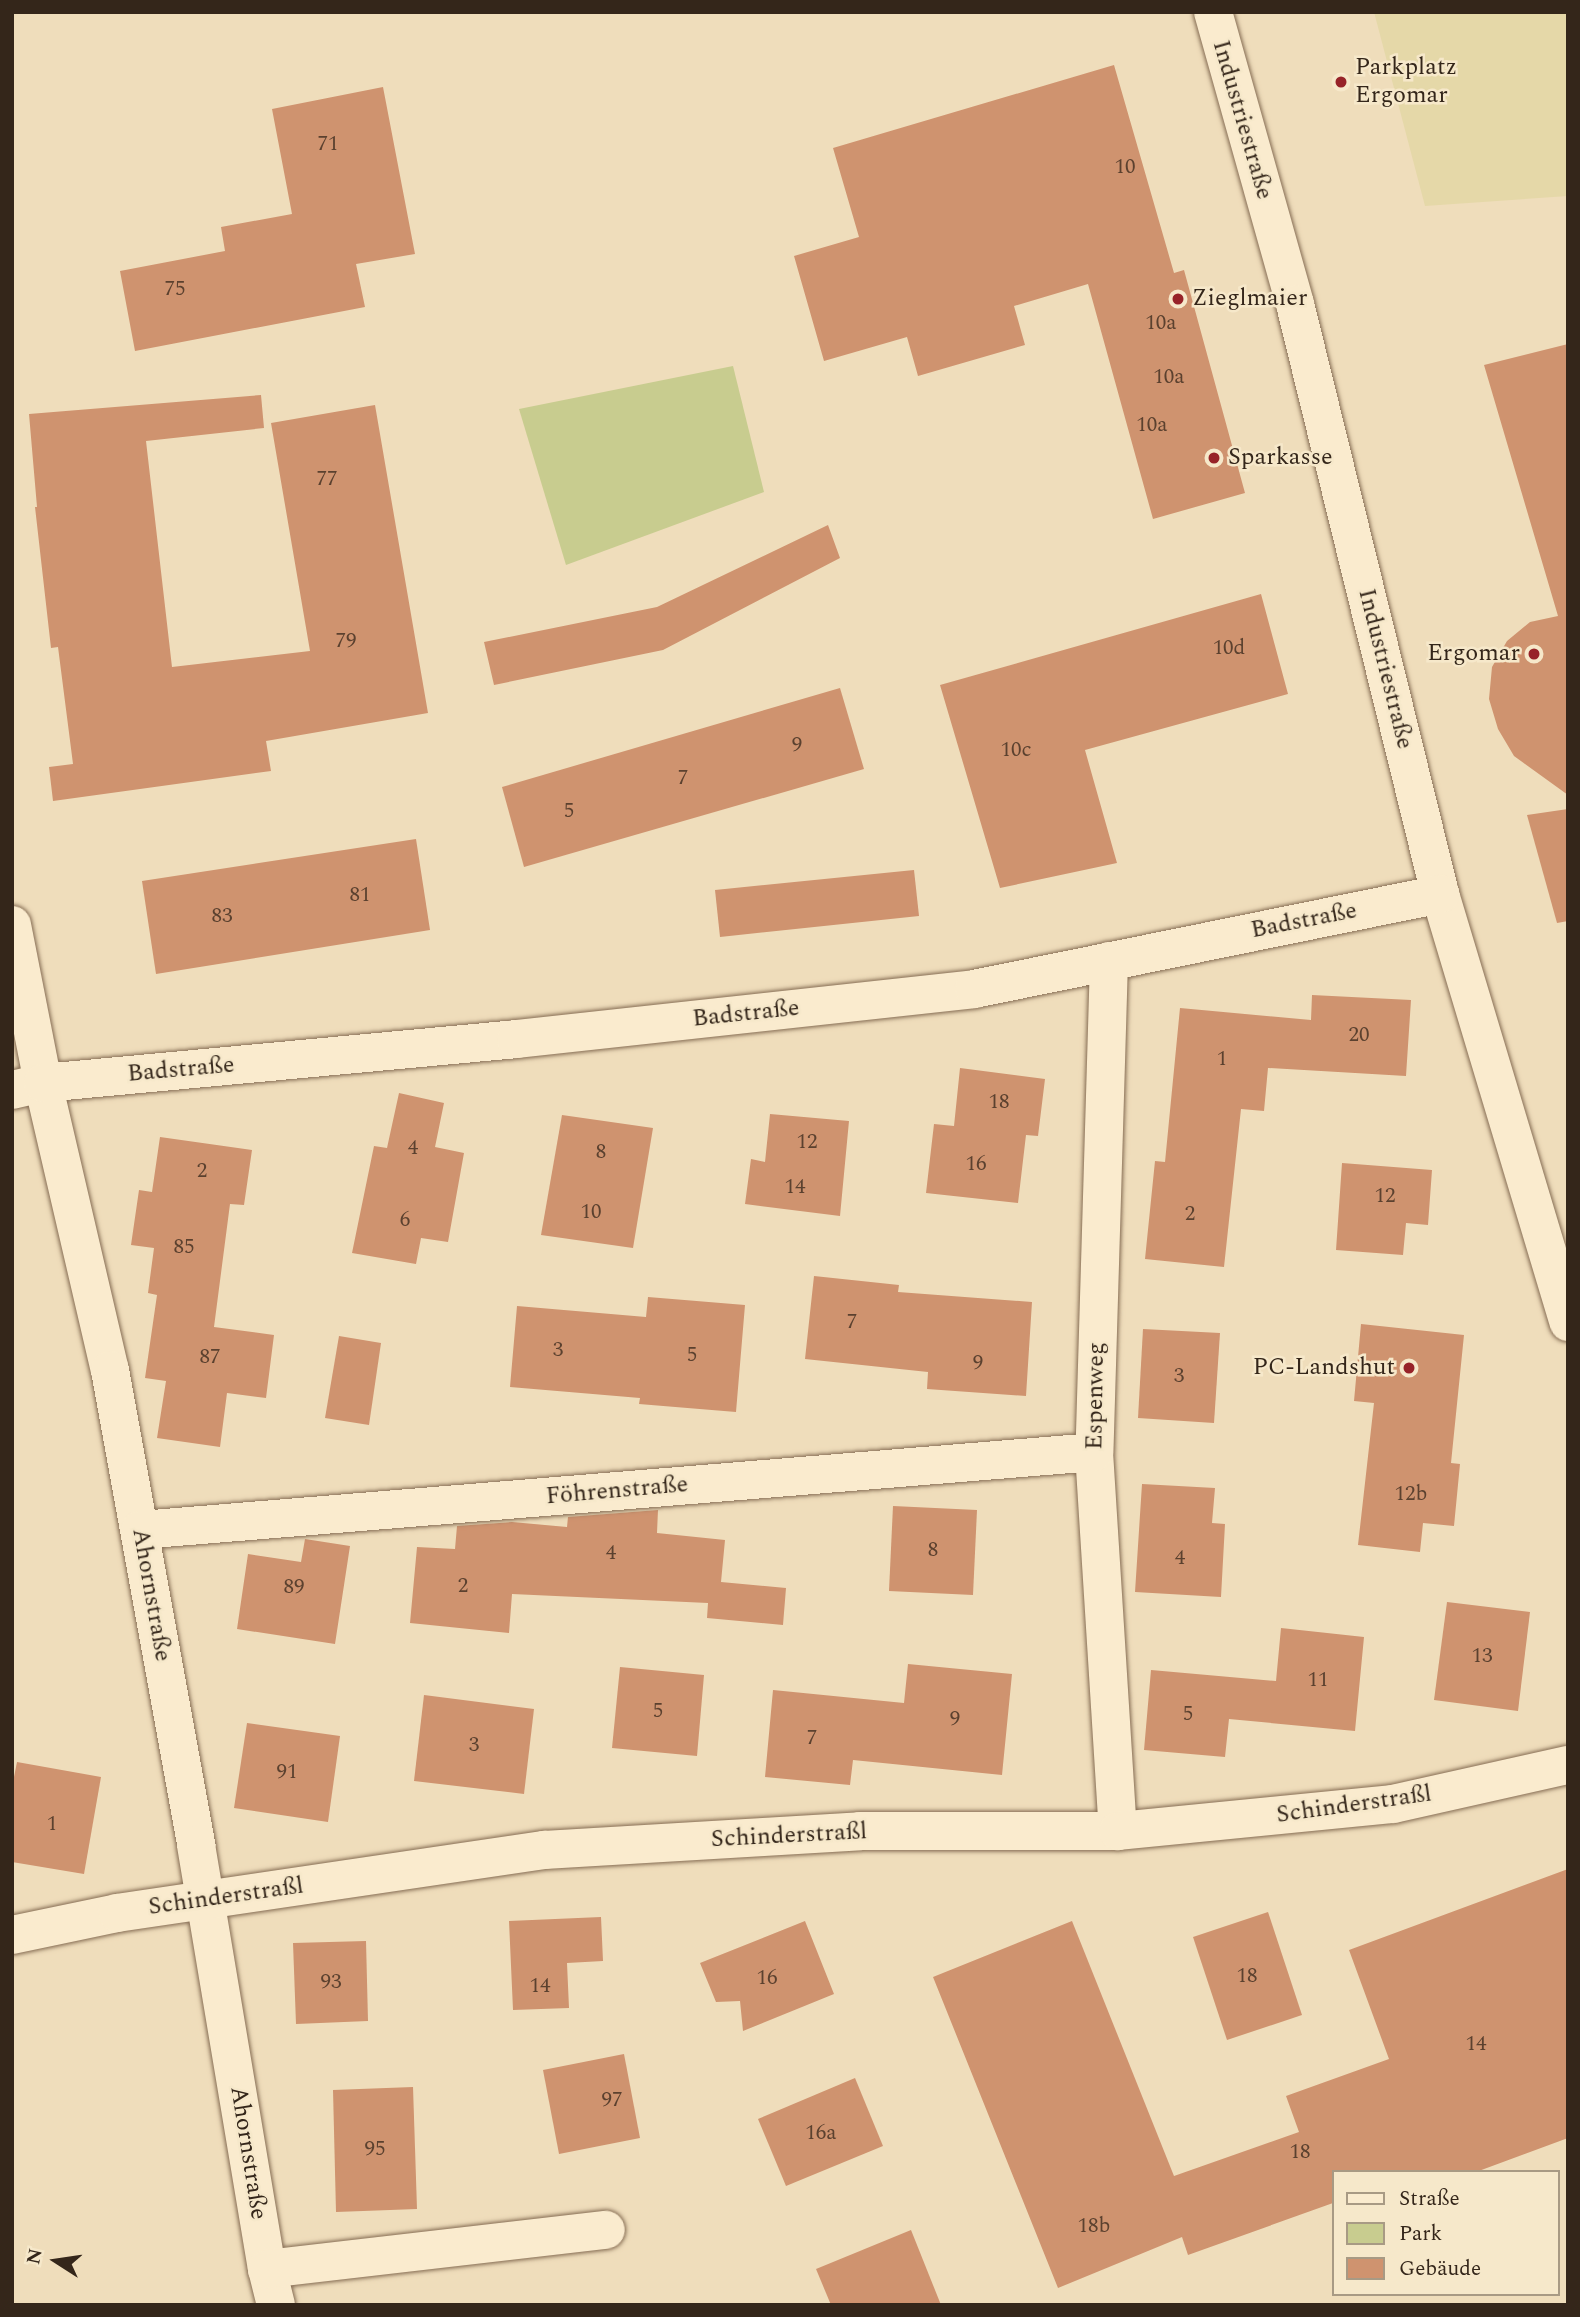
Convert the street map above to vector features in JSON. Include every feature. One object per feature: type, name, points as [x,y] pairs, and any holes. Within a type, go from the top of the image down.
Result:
[{"type":"street","name":"Industriestraße","points":[[1213,12],[1294,304],[1440,894],[1568,1322]]},
{"type":"street","name":"Badstraße","points":[[28,1086],[503,1040],[957,991],[1440,894]]},
{"type":"street","name":"Ahornstraße","points":[[12,925],[28,1086],[110,1370],[206,1900],[272,2287],[606,2230]]},
{"type":"street","name":"Espenweg","points":[[1109,961],[1094,1452],[1118,1831]]},
{"type":"street","name":"Föhrenstraße","points":[[140,1530],[1094,1452]]},
{"type":"street","name":"Schinderstraßl","points":[[12,1935],[117,1913],[544,1850],[860,1831],[1118,1831],[1393,1804],[1568,1765]]},
{"type":"shaded area","points":[[1374,12],[1568,12],[1568,196],[1425,206]]},
{"type":"green space","points":[[733,366],[764,492],[566,565],[519,409]]},
{"type":"building","points":[[1114,65],[1174,273],[1184,270],[1245,493],[1153,519],[1088,284],[1014,306],[1025,345],[918,376],[907,337],[824,361],[794,256],[859,237],[833,148]]},
{"type":"building","points":[[383,87],[415,254],[356,264],[365,307],[135,351],[120,271],[225,251],[221,227],[292,214],[272,109]]},
{"type":"building","name":"Ergomar","points":[[1568,344],[1568,795],[1514,756],[1498,729],[1489,699],[1492,667],[1507,641],[1530,622],[1558,616],[1484,365]]},
{"type":"building","points":[[261,395],[264,428],[146,441],[172,667],[310,651],[271,423],[375,405],[428,713],[266,741],[271,771],[53,801],[49,767],[73,764],[58,647],[51,648],[35,507],[29,414]]},
{"type":"building","points":[[828,525],[840,558],[663,650],[494,685],[484,642],[657,607]]},
{"type":"building","points":[[1261,594],[1288,694],[1085,750],[1117,863],[1000,888],[940,685]]},
{"type":"building","points":[[840,688],[864,769],[524,867],[502,787]]},
{"type":"building","points":[[1568,809],[1568,921],[1557,923],[1527,815]]},
{"type":"building","points":[[416,839],[430,930],[156,974],[142,881]]},
{"type":"building","points":[[914,870],[919,916],[720,937],[715,890]]},
{"type":"building","points":[[1312,995],[1411,1000],[1406,1076],[1268,1068],[1264,1111],[1241,1109],[1224,1267],[1145,1259],[1155,1161],[1165,1162],[1180,1008],[1311,1020]]},
{"type":"building","points":[[960,1068],[1045,1079],[1038,1136],[1026,1135],[1018,1203],[926,1193],[934,1124],[954,1126]]},
{"type":"building","points":[[399,1093],[444,1103],[435,1147],[464,1153],[448,1242],[421,1238],[416,1264],[352,1253],[374,1146],[387,1148]]},
{"type":"building","points":[[770,1114],[849,1121],[840,1216],[745,1204],[751,1159],[765,1162]]},
{"type":"building","points":[[562,1115],[653,1128],[633,1248],[541,1235]]},
{"type":"building","points":[[160,1137],[252,1150],[244,1205],[230,1204],[214,1327],[274,1335],[266,1398],[227,1393],[220,1447],[157,1438],[166,1381],[145,1378],[157,1295],[148,1293],[154,1248],[131,1245],[139,1190],[152,1192]]},
{"type":"building","points":[[1342,1163],[1432,1170],[1428,1225],[1406,1223],[1403,1255],[1336,1250]]},
{"type":"building","points":[[814,1276],[899,1285],[898,1292],[1032,1302],[1026,1396],[927,1389],[928,1372],[805,1359]]},
{"type":"building","points":[[648,1297],[745,1305],[736,1412],[639,1404],[640,1398],[510,1387],[517,1306],[646,1317]]},
{"type":"building","points":[[1361,1324],[1464,1335],[1451,1463],[1460,1464],[1454,1526],[1423,1523],[1420,1552],[1358,1545],[1374,1403],[1354,1401]]},
{"type":"building","points":[[1143,1329],[1220,1333],[1214,1423],[1138,1418]]},
{"type":"building","points":[[339,1336],[381,1343],[369,1425],[325,1418]]},
{"type":"building","points":[[1142,1484],[1215,1488],[1212,1523],[1225,1524],[1221,1597],[1135,1592]]},
{"type":"building","points":[[893,1506],[977,1510],[973,1595],[889,1591]]},
{"type":"building","points":[[658,1510],[657,1533],[725,1540],[721,1582],[786,1588],[783,1625],[707,1618],[708,1603],[512,1594],[509,1633],[410,1623],[417,1547],[455,1549],[457,1526],[512,1522],[567,1527],[568,1517]]},
{"type":"building","points":[[305,1539],[350,1546],[335,1644],[237,1629],[248,1554],[301,1562]]},
{"type":"building","points":[[1447,1602],[1530,1612],[1518,1711],[1434,1700]]},
{"type":"building","points":[[1281,1628],[1364,1637],[1355,1731],[1229,1719],[1225,1757],[1144,1750],[1151,1670],[1276,1681]]},
{"type":"building","points":[[908,1664],[1012,1674],[1002,1775],[853,1760],[850,1785],[765,1777],[773,1690],[904,1703]]},
{"type":"building","points":[[620,1667],[704,1675],[697,1756],[612,1748]]},
{"type":"building","points":[[424,1695],[534,1709],[524,1794],[414,1781]]},
{"type":"building","points":[[247,1723],[340,1736],[328,1822],[234,1808]]},
{"type":"building","points":[[17,1762],[101,1777],[84,1874],[12,1862],[12,1787]]},
{"type":"building","points":[[1568,1869],[1568,2138],[1481,2170],[1332,2170],[1332,2203],[1188,2255],[1182,2237],[1058,2288],[933,1977],[1072,1921],[1174,2176],[1299,2132],[1286,2096],[1389,2059],[1349,1950]]},
{"type":"building","points":[[1268,1912],[1302,2015],[1227,2040],[1193,1937]]},
{"type":"building","points":[[601,1917],[603,1961],[567,1963],[569,2008],[513,2010],[509,1921]]},
{"type":"building","points":[[805,1921],[834,1994],[743,2031],[740,2001],[716,2002],[700,1963]]},
{"type":"building","points":[[366,1941],[368,2021],[296,2024],[293,1943]]},
{"type":"building","points":[[624,2054],[640,2138],[559,2154],[543,2070]]},
{"type":"building","points":[[855,2078],[883,2146],[786,2186],[758,2119]]},
{"type":"building","points":[[413,2087],[417,2209],[336,2212],[333,2090]]},
{"type":"building","points":[[911,2230],[941,2305],[831,2305],[816,2269]]},
{"type":"place","name":"Parkplatz Ergomar","points":[[1341,82]]},
{"type":"place","name":"Zieglmaier","points":[[1178,299]]},
{"type":"place","name":"Sparkasse","points":[[1214,458]]},
{"type":"place","name":"Ergomar","points":[[1534,654]]},
{"type":"place","name":"PC-Landshut","points":[[1409,1368]]}]
